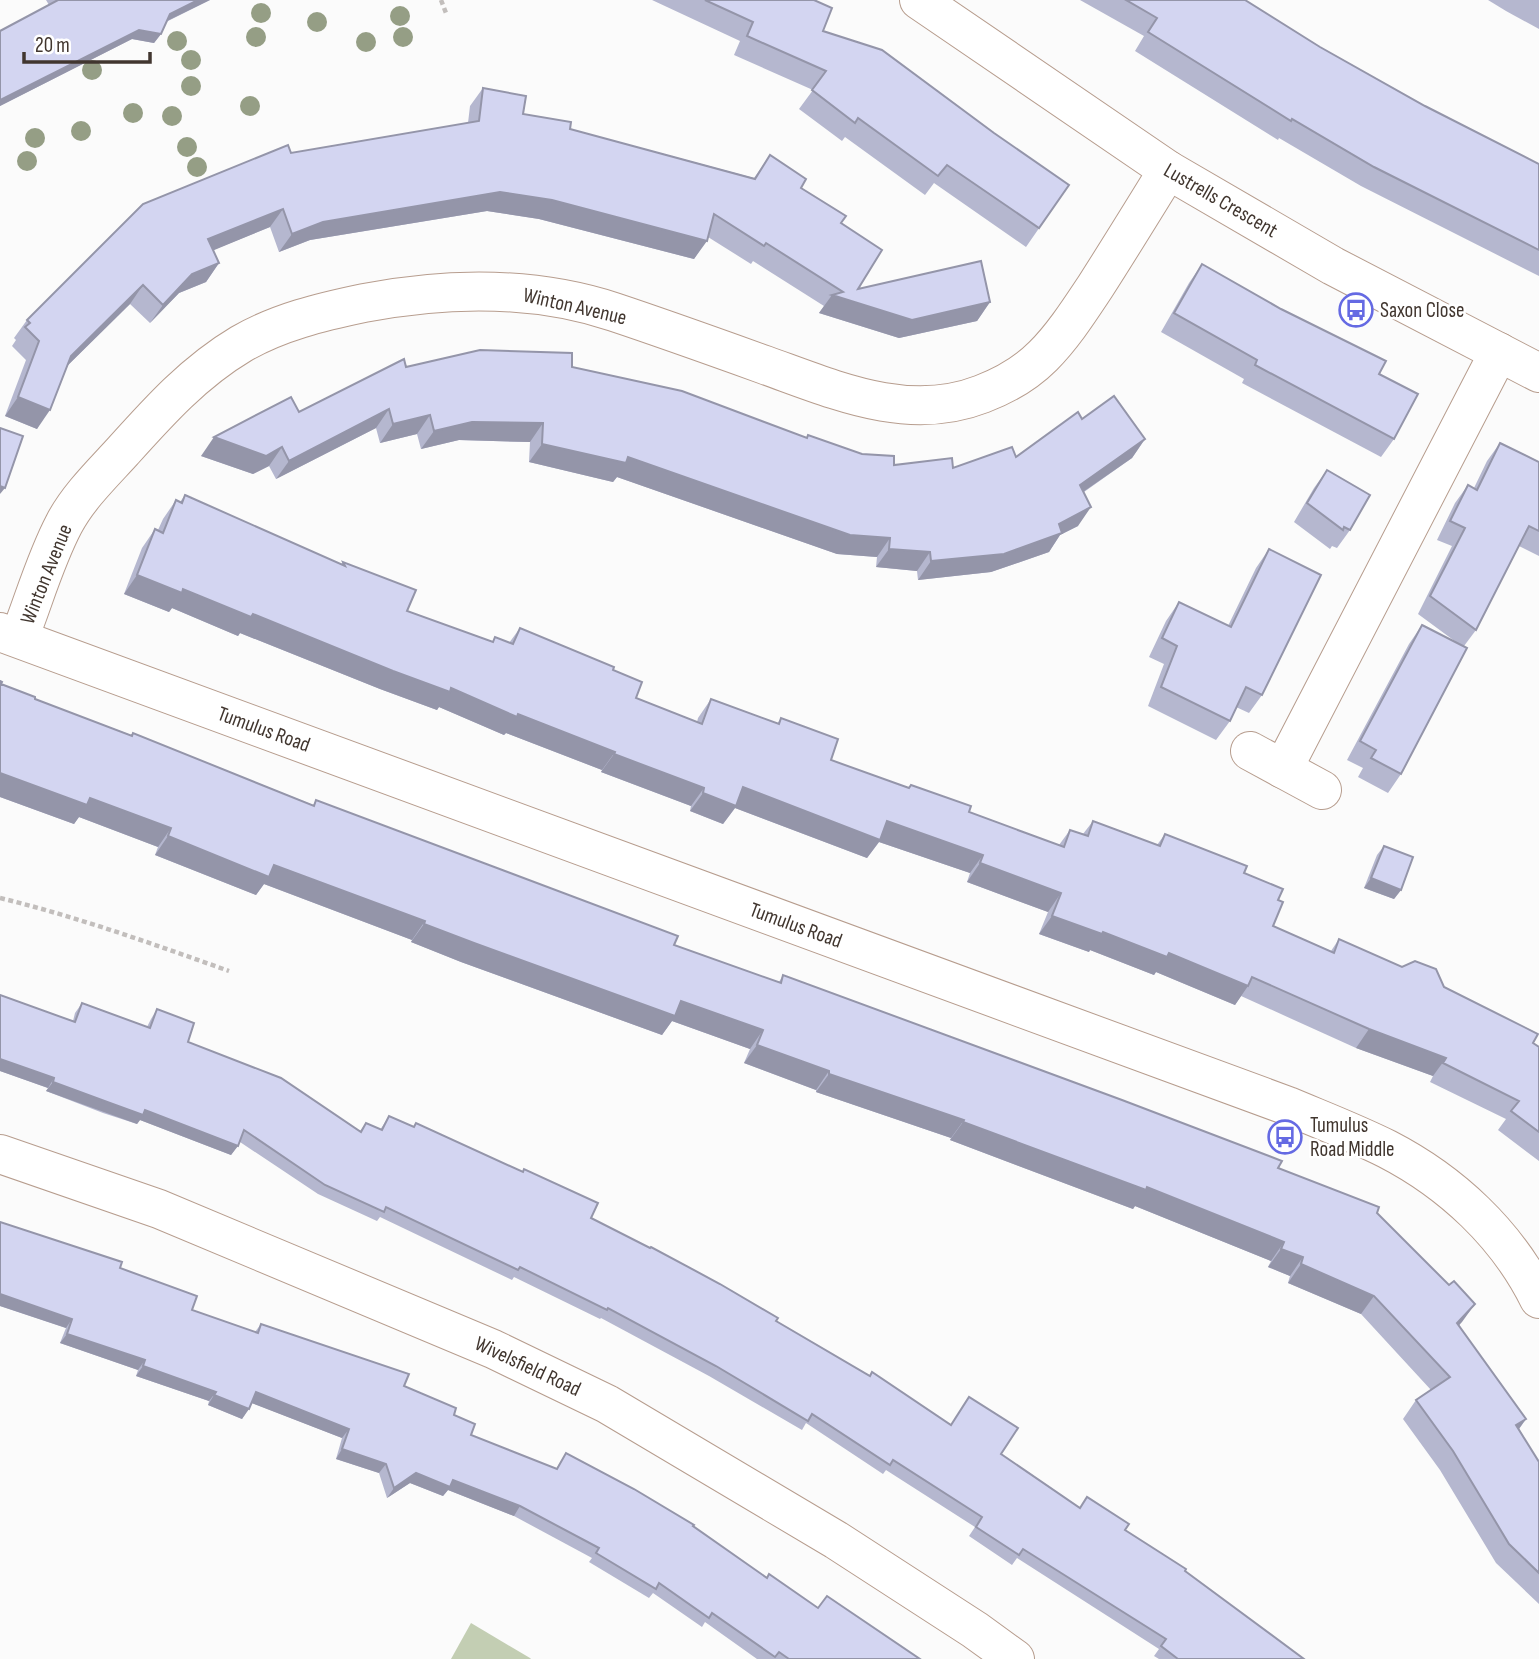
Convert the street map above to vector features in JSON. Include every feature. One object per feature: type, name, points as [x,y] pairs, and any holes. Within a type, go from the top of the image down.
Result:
[{"type":"street","name":"Lustrells Crescent","points":[[919,0],[1168,170],[1334,266],[1539,373]]},
{"type":"street","name":"Winton Avenue","points":[[10,635],[65,521],[95,483],[189,381],[241,344],[286,323],[335,309],[428,293],[495,290],[534,294],[612,311],[851,396],[908,406],[954,402],[1012,380],[1043,357],[1077,315],[1168,170]]},
{"type":"street","points":[[1322,790],[1267,760],[1499,352]]},
{"type":"street","name":"Tumulus Road","points":[[10,635],[1262,1097],[1386,1149],[1417,1166],[1483,1219],[1522,1269],[1539,1299]]},
{"type":"street","name":"Wivelsfield Road","points":[[0,1154],[159,1209],[494,1349],[607,1404],[835,1540],[975,1630],[1015,1659]]},
{"type":"path","points":[[441,0],[446,13]]},
{"type":"path","points":[[0,898],[48,909],[229,971]]},
{"type":"green space","points":[[471,1623],[530,1658],[531,1659],[451,1659]]},
{"type":"building","points":[[58,0],[198,0],[170,14],[161,34],[139,30],[0,100],[0,31]]},
{"type":"building","points":[[705,0],[814,0],[832,8],[823,31],[882,50],[1069,185],[1039,228],[947,165],[938,176],[858,118],[855,123],[812,90],[826,71],[747,36],[753,22]]},
{"type":"building","points":[[1126,0],[1245,0],[1320,47],[1425,106],[1539,164],[1539,250],[1374,167],[1292,119],[1291,121],[1148,32],[1157,18]]},
{"type":"building","points":[[483,88],[526,96],[523,114],[571,122],[570,129],[755,179],[770,155],[806,179],[801,188],[846,216],[841,223],[882,250],[858,289],[981,261],[990,302],[912,320],[832,295],[843,292],[714,214],[707,241],[552,200],[500,192],[323,222],[292,234],[283,209],[208,239],[219,263],[192,274],[163,305],[143,285],[71,356],[50,410],[18,397],[39,341],[25,327],[30,323],[27,320],[143,204],[288,145],[291,153],[479,121]]},
{"type":"building","points":[[1202,264],[1281,309],[1386,361],[1379,374],[1418,394],[1394,439],[1255,365],[1257,360],[1174,313]]},
{"type":"building","points":[[480,350],[572,353],[572,367],[682,391],[807,438],[808,435],[862,454],[894,456],[894,465],[952,458],[953,468],[1012,447],[1016,457],[1078,412],[1082,419],[1114,396],[1145,439],[1080,485],[1091,507],[1059,524],[1062,533],[1004,554],[931,561],[930,552],[889,549],[890,538],[850,535],[628,457],[626,463],[542,444],[543,423],[472,422],[434,431],[430,415],[393,424],[389,409],[289,461],[282,447],[266,456],[214,437],[291,397],[299,412],[404,359],[406,367]]},
{"type":"building","points":[[0,428],[23,436],[5,488],[0,486]]},
{"type":"building","points":[[1500,443],[1539,462],[1539,531],[1529,526],[1476,630],[1430,596],[1465,528],[1450,521],[1468,485],[1477,490]]},
{"type":"building","points":[[1327,470],[1370,495],[1350,530],[1344,527],[1343,530],[1307,503]]},
{"type":"building","points":[[185,495],[345,566],[343,562],[416,590],[407,611],[493,642],[495,637],[513,644],[520,628],[614,667],[613,670],[642,682],[636,698],[702,724],[711,699],[779,724],[781,718],[838,739],[831,760],[909,788],[911,785],[971,806],[969,812],[1064,847],[1070,830],[1088,836],[1093,821],[1160,846],[1165,834],[1247,866],[1244,873],[1283,889],[1278,900],[1283,902],[1273,926],[1334,953],[1339,939],[1402,967],[1415,961],[1436,969],[1444,987],[1538,1034],[1533,1043],[1539,1047],[1539,1132],[1511,1111],[1519,1101],[1443,1063],[1446,1058],[1369,1029],[1252,977],[1248,986],[1169,953],[1167,957],[1052,916],[1061,893],[980,863],[983,855],[887,821],[880,840],[743,787],[736,806],[703,793],[704,788],[518,714],[517,717],[451,688],[450,692],[253,614],[251,617],[183,589],[182,593],[137,575],[155,529],[163,533],[176,500],[182,503]]},
{"type":"building","points":[[1269,549],[1321,575],[1262,695],[1246,687],[1230,721],[1161,687],[1177,646],[1162,638],[1179,602],[1231,627]]},
{"type":"building","points":[[1422,625],[1467,648],[1401,774],[1371,758],[1376,750],[1360,741]]},
{"type":"building","points":[[0,681],[1,684],[35,699],[132,736],[133,733],[314,806],[316,800],[678,936],[674,945],[781,983],[783,975],[1282,1161],[1278,1168],[1379,1207],[1377,1213],[1449,1285],[1454,1281],[1475,1304],[1457,1323],[1526,1419],[1516,1425],[1539,1462],[1539,1573],[1509,1544],[1453,1451],[1416,1400],[1450,1377],[1374,1296],[1301,1264],[1303,1257],[1281,1249],[1284,1242],[1147,1187],[1146,1190],[757,1045],[763,1030],[681,1001],[675,1016],[474,943],[424,924],[425,921],[274,865],[269,877],[168,836],[171,828],[90,798],[87,805],[0,773]]},
{"type":"building","points":[[1384,846],[1413,857],[1401,890],[1371,878]]},
{"type":"building","points":[[0,995],[75,1022],[82,1003],[150,1028],[157,1009],[194,1023],[188,1042],[281,1078],[361,1132],[366,1123],[382,1130],[389,1116],[414,1127],[416,1123],[598,1203],[591,1218],[720,1284],[778,1318],[776,1321],[870,1376],[872,1372],[951,1425],[969,1397],[1018,1428],[1001,1454],[1080,1508],[1087,1497],[1129,1524],[1125,1530],[1186,1569],[1185,1571],[1304,1659],[1178,1659],[1161,1646],[1166,1639],[1023,1549],[1019,1555],[976,1527],[982,1517],[893,1460],[890,1465],[812,1414],[808,1421],[716,1366],[608,1308],[607,1310],[520,1267],[518,1270],[386,1207],[384,1212],[325,1185],[244,1130],[238,1146],[145,1110],[143,1115],[110,1103],[53,1082],[54,1078],[0,1059]]},
{"type":"building","points":[[0,1222],[122,1262],[120,1268],[197,1296],[192,1310],[258,1333],[261,1324],[409,1374],[404,1386],[456,1408],[454,1415],[475,1424],[471,1435],[557,1469],[566,1453],[694,1525],[767,1578],[769,1574],[818,1608],[827,1596],[920,1659],[789,1659],[779,1652],[775,1657],[712,1613],[709,1618],[659,1583],[656,1589],[596,1553],[599,1548],[520,1506],[453,1480],[450,1487],[416,1473],[394,1488],[386,1464],[342,1449],[349,1429],[256,1392],[249,1409],[214,1395],[216,1392],[143,1366],[145,1360],[67,1334],[72,1319],[0,1294]]},
{"type":"place","name":"Saxon Close","points":[[1356,310]]},
{"type":"place","name":"Tumulus Road Middle","points":[[1285,1137]]}]
